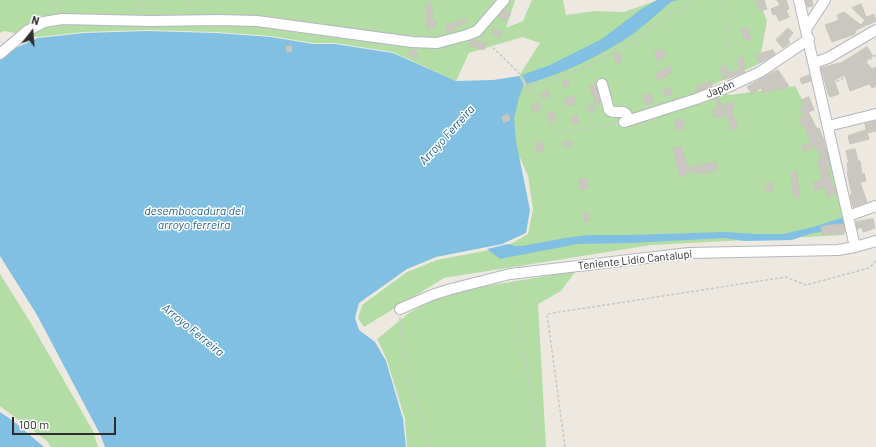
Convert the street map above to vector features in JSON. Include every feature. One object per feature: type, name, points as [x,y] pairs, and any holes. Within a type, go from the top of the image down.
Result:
[{"type":"street","points":[[0,54],[27,31],[44,22],[62,19],[257,21],[418,42],[437,43],[477,31],[504,0]]},
{"type":"street","points":[[799,0],[855,247]]},
{"type":"street","points":[[806,29],[825,0]]},
{"type":"street","points":[[814,63],[828,58],[876,30]]},
{"type":"street","name":"Japón","points":[[626,121],[696,99],[734,84],[760,72],[809,39]]},
{"type":"street","points":[[602,84],[609,110],[612,112],[624,112],[628,114],[626,121]]},
{"type":"street","points":[[828,126],[876,114]]},
{"type":"street","points":[[848,216],[876,206]]},
{"type":"street","name":"Teniente Lidio Cantalupi","points":[[400,309],[450,289],[510,274],[689,253],[823,250],[855,247],[876,241]]},
{"type":"path","points":[[57,0],[62,19]]},
{"type":"path","points":[[127,20],[143,3],[150,0]]},
{"type":"path","points":[[186,0],[209,20]]},
{"type":"path","points":[[527,86],[583,69],[635,40],[670,15],[695,0]]},
{"type":"path","points":[[723,0],[734,84]]},
{"type":"path","points":[[477,31],[519,74],[527,86],[540,100],[552,130],[557,133],[626,121]]},
{"type":"path","points":[[820,88],[842,78],[876,54]]},
{"type":"path","points":[[565,447],[547,314],[786,277],[806,285],[869,268],[876,261]]},
{"type":"path","points":[[510,274],[540,447]]},
{"type":"path","points":[[400,309],[399,330],[406,367],[431,447]]},
{"type":"green space","points":[[0,0],[515,0],[506,28],[523,21],[532,0],[563,0],[566,15],[596,11],[624,12],[658,0],[759,0],[767,21],[759,64],[708,87],[730,95],[795,86],[846,189],[844,235],[651,245],[444,278],[364,327],[358,318],[362,305],[407,272],[437,260],[505,247],[528,234],[533,209],[528,176],[513,142],[509,120],[516,97],[525,84],[519,76],[540,43],[522,37],[469,53],[456,81],[393,52],[335,43],[313,43],[271,36],[216,32],[147,30],[84,32],[38,37],[4,31],[0,33]]},
{"type":"green space","points":[[576,271],[561,291],[538,304],[546,447],[407,447],[405,419],[387,360],[377,339],[409,313],[444,293]]},
{"type":"green space","points":[[0,274],[29,320],[93,431],[98,447],[51,447],[47,441],[0,406]]},
{"type":"water","points":[[657,0],[678,0],[671,2],[633,34],[608,50],[555,75],[527,84],[522,75],[550,65],[602,39],[640,10]]},
{"type":"water","name":"desembocadura del arroyo ferreira","points":[[146,31],[216,33],[271,37],[313,44],[335,44],[393,53],[456,81],[493,80],[519,76],[524,84],[514,118],[516,141],[530,210],[526,233],[502,244],[436,257],[407,269],[359,303],[355,318],[359,330],[375,342],[386,361],[403,419],[406,447],[105,447],[100,434],[37,315],[0,256],[0,55],[38,38],[84,33]]},
{"type":"water","points":[[844,217],[846,226],[806,235],[792,240],[744,241],[725,238],[632,243],[577,244],[500,259],[487,249],[508,244],[522,246],[588,235],[725,232],[783,234],[813,227]]},
{"type":"water","points":[[0,412],[12,420],[44,447],[0,447]]},
{"type":"building","points":[[756,0],[764,0],[767,9],[760,11]]},
{"type":"building","points":[[777,0],[786,0],[789,9],[786,10],[789,17],[779,21],[776,14],[773,15],[771,9],[780,5]]},
{"type":"building","points":[[806,0],[812,0],[813,6],[808,7]]},
{"type":"building","points":[[427,4],[432,4],[432,21],[437,22],[435,27],[427,28]]},
{"type":"building","points":[[861,4],[866,17],[874,14],[876,21],[856,30],[865,20],[852,8]]},
{"type":"building","points":[[505,9],[511,13],[505,21],[499,17]]},
{"type":"building","points":[[844,12],[861,25],[855,30],[855,34],[832,42],[825,25],[839,20],[837,15]]},
{"type":"building","points":[[466,19],[467,22],[455,27],[456,29],[447,32],[445,26]]},
{"type":"building","points":[[747,28],[751,39],[745,41],[741,30]]},
{"type":"building","points":[[788,28],[793,33],[788,39],[790,43],[783,48],[776,40]]},
{"type":"building","points":[[494,29],[501,31],[500,37],[492,35]]},
{"type":"building","points":[[472,40],[486,43],[484,50],[477,48],[478,47],[469,46],[470,41]]},
{"type":"building","points":[[291,46],[292,51],[287,52],[286,47]]},
{"type":"building","points":[[867,47],[873,56],[865,61],[872,69],[876,67],[876,86],[872,88],[869,84],[850,91],[845,75],[834,80],[839,94],[830,97],[821,68],[839,64]]},
{"type":"building","points":[[663,49],[666,56],[657,60],[654,53]]},
{"type":"building","points":[[416,50],[417,56],[409,57],[409,51]]},
{"type":"building","points":[[773,50],[775,54],[759,63],[756,55]]},
{"type":"building","points":[[620,53],[622,61],[616,63],[613,54]]},
{"type":"building","points":[[743,57],[746,67],[740,68],[737,59]]},
{"type":"building","points":[[669,66],[672,73],[658,80],[655,75]]},
{"type":"building","points":[[725,66],[728,73],[743,68],[745,72],[724,80],[720,67]]},
{"type":"building","points":[[778,70],[789,86],[782,90],[780,88],[763,93],[761,88],[752,94],[747,87]]},
{"type":"building","points":[[809,75],[811,81],[802,84],[800,79]]},
{"type":"building","points":[[568,79],[570,84],[565,87],[562,82]]},
{"type":"building","points":[[710,81],[712,86],[696,92],[695,88]]},
{"type":"building","points":[[596,83],[600,103],[597,105],[589,86]]},
{"type":"building","points":[[670,88],[673,94],[666,97],[663,92]]},
{"type":"building","points":[[547,90],[550,96],[544,99],[541,94]]},
{"type":"building","points":[[650,93],[654,102],[646,105],[643,96]]},
{"type":"building","points":[[574,97],[575,104],[566,106],[564,99]]},
{"type":"building","points":[[809,97],[814,110],[808,112],[817,129],[819,128],[824,141],[830,167],[828,168],[832,187],[835,186],[836,194],[827,196],[825,187],[815,190],[813,182],[823,180],[817,161],[821,159],[816,146],[804,151],[802,146],[811,142],[804,125],[802,126],[798,119],[804,117],[800,109],[804,107],[802,100]]},
{"type":"building","points":[[718,98],[726,115],[724,103],[733,102],[734,109],[731,109],[733,119],[727,120],[727,116],[714,117],[713,110],[718,109],[716,99]]},
{"type":"building","points":[[538,103],[540,111],[534,113],[531,105]]},
{"type":"building","points":[[594,104],[596,109],[590,112],[587,106]]},
{"type":"building","points":[[553,112],[556,120],[551,122],[548,114]]},
{"type":"building","points":[[508,114],[510,120],[504,123],[502,117]]},
{"type":"building","points":[[577,116],[579,123],[572,124],[571,117]]},
{"type":"building","points":[[683,119],[684,129],[676,130],[675,120]]},
{"type":"building","points":[[736,119],[737,129],[730,130],[729,120]]},
{"type":"building","points":[[876,121],[876,131],[867,133],[865,124]]},
{"type":"building","points":[[866,130],[869,139],[850,144],[848,136]]},
{"type":"building","points":[[570,140],[572,145],[564,148],[563,142]]},
{"type":"building","points":[[542,142],[544,151],[538,153],[535,144]]},
{"type":"building","points":[[681,146],[687,167],[716,162],[717,171],[698,174],[698,171],[685,173],[686,175],[680,177],[673,148]]},
{"type":"building","points":[[855,149],[858,161],[860,161],[862,174],[864,173],[866,181],[860,182],[867,202],[853,207],[847,172],[847,163],[849,163],[846,151]]},
{"type":"building","points":[[797,172],[799,197],[794,197],[791,173]]},
{"type":"building","points":[[586,179],[588,188],[581,190],[579,180]]},
{"type":"building","points":[[772,183],[772,191],[766,191],[765,184]]},
{"type":"building","points":[[588,213],[590,220],[585,221],[583,214]]},
{"type":"building","points":[[873,219],[875,228],[863,232],[862,227],[857,229],[856,222]]},
{"type":"building","points":[[843,224],[845,232],[834,235],[834,233],[823,235],[821,227]]},
{"type":"water label","name":"Arroyo Ferreira","points":[[447,135]]},
{"type":"water label","name":"Arroyo Ferreira","points":[[193,330]]}]
